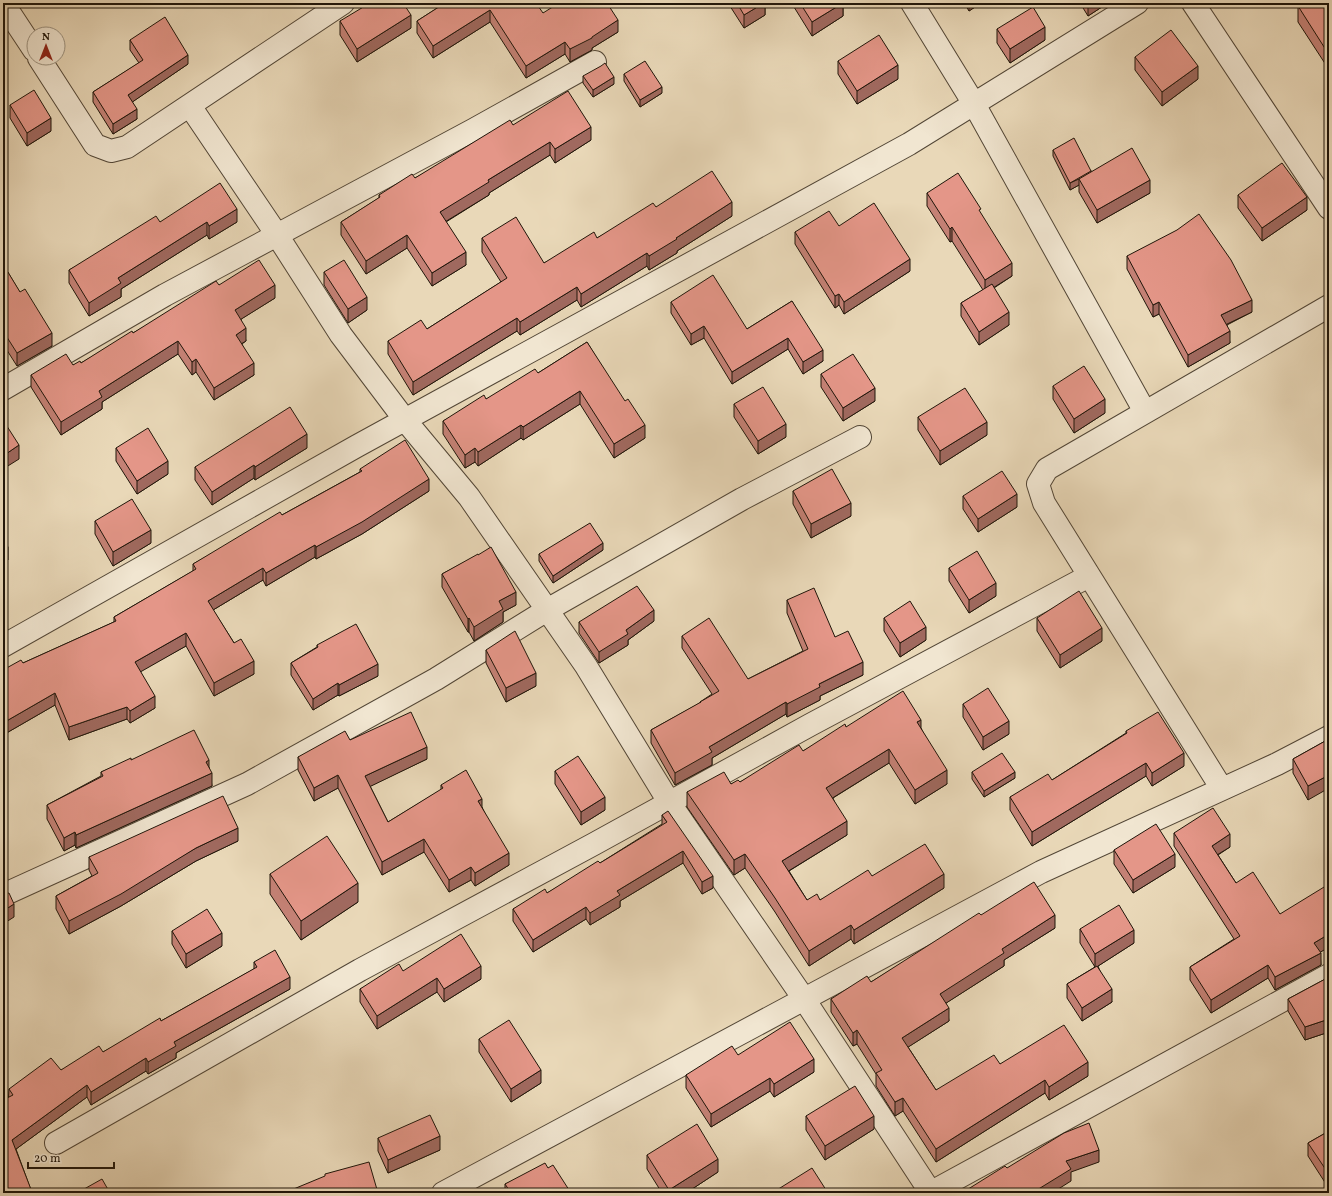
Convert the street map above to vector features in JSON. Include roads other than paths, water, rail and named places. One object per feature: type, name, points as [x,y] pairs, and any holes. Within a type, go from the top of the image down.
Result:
[{"type":"street","points":[[4,3],[26,37]]},
{"type":"street","points":[[44,66],[96,144],[111,151],[128,147],[343,3]]},
{"type":"street","points":[[912,3],[974,104],[1146,412]]},
{"type":"street","points":[[3,646],[405,420],[909,144],[1137,3]]},
{"type":"street","points":[[1193,3],[1329,208]]},
{"type":"street","points":[[3,389],[165,295],[473,130],[595,62]]},
{"type":"street","points":[[190,106],[277,235],[341,335],[405,420],[469,497],[586,666],[669,802],[804,999],[930,1193],[1329,975]]},
{"type":"street","points":[[1222,789],[1044,503],[1038,484],[1047,468],[1329,306]]},
{"type":"street","points":[[3,895],[247,784],[436,679],[547,610],[742,499],[860,437]]},
{"type":"street","points":[[56,1143],[360,970],[810,725],[1089,576]]},
{"type":"street","points":[[443,1193],[1041,872],[1277,764],[1329,737]]}]
